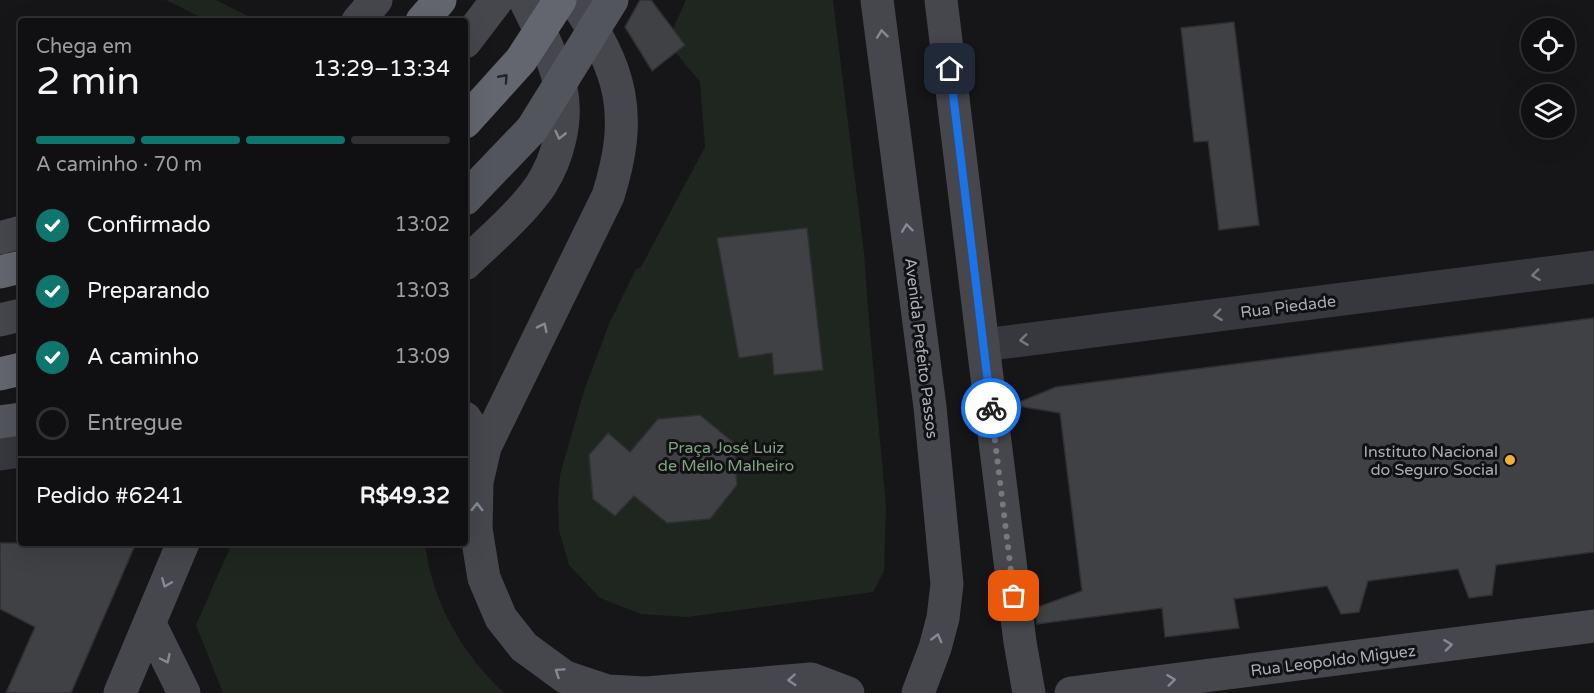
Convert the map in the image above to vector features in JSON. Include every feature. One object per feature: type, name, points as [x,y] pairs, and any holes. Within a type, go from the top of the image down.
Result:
[{"type":"highway","points":[[425,18],[440,0]]},
{"type":"highway","points":[[468,119],[520,60],[560,0]]},
{"type":"highway","points":[[0,272],[18,268]]},
{"type":"highway","points":[[0,374],[18,370]]},
{"type":"main road","points":[[361,18],[376,0]]},
{"type":"main road","points":[[468,38],[497,0]]},
{"type":"main road","points":[[468,261],[507,224],[540,185],[556,153],[562,123],[562,91],[552,56],[525,0]]},
{"type":"main road","points":[[574,0],[587,19],[601,47],[613,72],[618,90],[622,109],[618,164],[608,196],[485,447],[477,482],[476,529],[484,578],[501,618],[524,646],[565,677],[607,692],[646,693],[811,679],[848,693]]},
{"type":"main road","points":[[468,195],[532,129],[612,0]]},
{"type":"main road","name":"Avenida Prefeito Passos","points":[[877,0],[933,430],[947,584],[943,618],[935,648],[918,693]]},
{"type":"main road","points":[[942,0],[1020,642],[1029,693]]},
{"type":"main road","points":[[0,238],[18,233]]},
{"type":"main road","points":[[0,320],[18,316]]},
{"type":"main road","points":[[0,422],[18,419]]},
{"type":"main road","points":[[468,422],[485,447]]},
{"type":"main road","points":[[120,693],[182,546]]},
{"type":"main road","points":[[150,624],[184,693]]},
{"type":"main road","name":"Rua Leopoldo Miguez","points":[[1071,693],[1594,626]]},
{"type":"street","name":"Rua Piedade","points":[[983,345],[1594,267]]},
{"type":"street","points":[[0,454],[18,451]]},
{"type":"green space","points":[[166,0],[216,0],[252,18],[202,18]]},
{"type":"green space","name":"Praça José Luiz de Mello Malheiro","points":[[686,0],[833,0],[864,253],[886,505],[884,571],[873,592],[687,617],[641,614],[600,598],[569,565],[559,530],[560,475],[584,391],[609,324],[636,269],[641,267],[705,147],[700,82],[667,42]]},
{"type":"green space","points":[[231,546],[426,546],[434,586],[451,625],[475,661],[504,693],[223,693],[196,625]]},
{"type":"building","points":[[640,0],[651,0],[685,45],[652,71],[625,27]]},
{"type":"building","points":[[1234,22],[1259,225],[1219,230],[1208,141],[1194,142],[1181,28]]},
{"type":"building","points":[[807,228],[823,370],[774,375],[772,353],[739,358],[717,238]]},
{"type":"building","points":[[1594,318],[1594,552],[1496,565],[1492,595],[1469,598],[1458,569],[1368,581],[1359,612],[1341,614],[1327,586],[1234,599],[1239,628],[1165,637],[1162,608],[1037,624],[1035,608],[1082,591],[1060,413],[1012,405],[1056,387]]},
{"type":"building","points":[[700,415],[734,443],[737,485],[710,519],[667,523],[634,496],[615,516],[593,499],[589,455],[608,433],[630,452],[658,419]]},
{"type":"building","points":[[0,543],[18,543],[18,546],[135,546],[71,693],[6,693],[35,627],[0,609]]},
{"type":"way so far","points":[[991,408],[1014,596]]},
{"type":"place","name":"Instituto Nacional do Seguro Social","points":[[1510,460]]},
{"type":"route","points":[[950,69],[991,408]]}]
